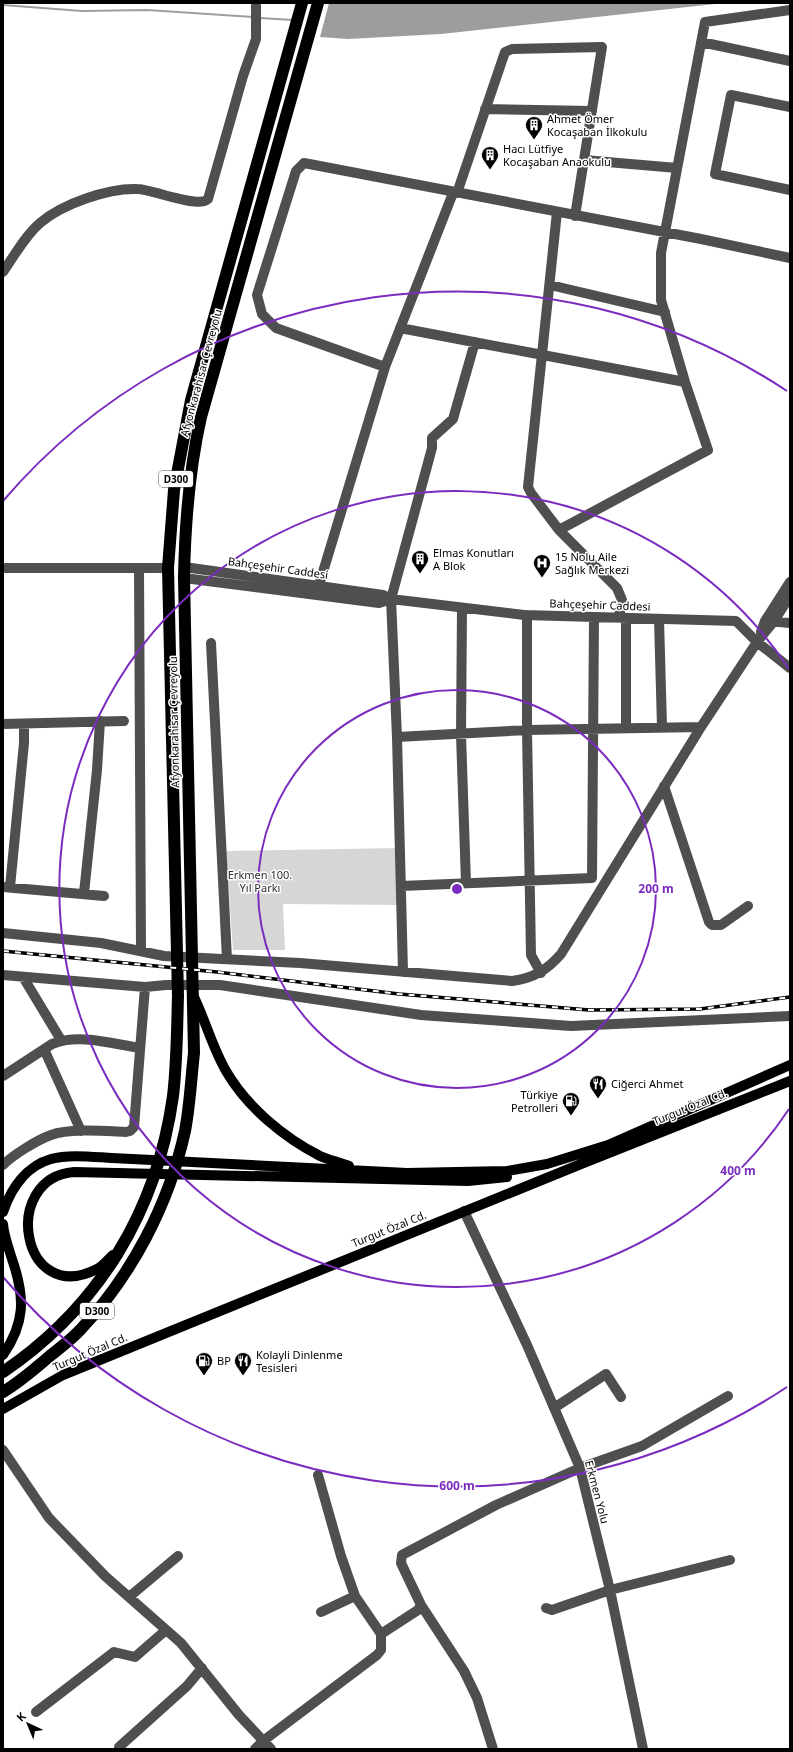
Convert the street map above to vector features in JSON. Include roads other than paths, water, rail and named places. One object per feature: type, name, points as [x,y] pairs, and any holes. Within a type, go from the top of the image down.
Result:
[{"type":"highway","name":"Afyonkarahisar Çevreyolu","points":[[3,1372],[46,1339],[74,1312],[98,1283],[125,1244],[144,1204],[158,1167],[166,1132],[174,1075],[178,996],[168,568],[174,490],[191,400],[302,3]]},
{"type":"highway","name":"Afyonkarahisar Çevreyolu","points":[[3,1392],[38,1366],[80,1330],[105,1301],[129,1266],[161,1205],[175,1167],[185,1130],[194,1053],[184,572],[185,528],[189,483],[201,417],[318,3]]},
{"type":"main road","points":[[193,994],[208,1034],[226,1071],[244,1096],[273,1124],[297,1143],[321,1157],[358,1170]]},
{"type":"main road","name":"Turgut Özal Cd.","points":[[3,1409],[63,1375],[464,1211],[790,1065]]},
{"type":"main road","name":"Turgut Özal Cd.","points":[[581,1159],[790,1081]]},
{"type":"main road","points":[[3,1212],[9,1194],[21,1179],[36,1166],[51,1159],[76,1157],[112,1158],[407,1173],[507,1171],[581,1159]]},
{"type":"main road","points":[[23,1201],[28,1191],[40,1180],[57,1173],[468,1181],[520,1176],[581,1159]]},
{"type":"main road","points":[[3,1224],[4,1233],[21,1288],[22,1304],[18,1326],[10,1345],[3,1355]]},
{"type":"main road","points":[[18,1235],[23,1247],[40,1267],[53,1274],[74,1276],[98,1269],[125,1244]]},
{"type":"street","points":[[3,272],[33,230],[41,222],[69,205],[80,201],[108,193],[138,189],[198,203],[206,202],[210,196],[243,76],[256,38],[256,3]]},
{"type":"street","points":[[559,530],[708,450],[685,382],[661,300],[661,261],[665,232],[705,22],[790,10]]},
{"type":"street","points":[[701,42],[790,61]]},
{"type":"street","points":[[318,590],[385,366],[454,193],[503,55],[508,50],[602,47],[575,216]]},
{"type":"street","points":[[790,107],[731,95],[715,174],[790,190]]},
{"type":"street","points":[[485,109],[592,111]]},
{"type":"street","points":[[584,160],[677,168]]},
{"type":"street","points":[[385,366],[276,328],[262,314],[257,295],[296,171],[304,163],[454,193],[665,232],[790,258]]},
{"type":"street","points":[[557,212],[528,487],[559,530],[617,588],[622,600],[626,728]]},
{"type":"street","points":[[550,285],[665,312]]},
{"type":"street","points":[[400,328],[685,382]]},
{"type":"street","points":[[403,972],[397,737],[391,599],[432,448],[432,438],[453,419],[475,342]]},
{"type":"street","points":[[3,568],[168,568]]},
{"type":"street","points":[[139,568],[141,951]]},
{"type":"street","name":"Bahçeşehir Caddesi","points":[[184,572],[318,590],[383,595],[391,599],[528,615],[736,621],[757,642],[790,668]]},
{"type":"street","points":[[3,933],[102,943],[164,956],[300,963],[512,981],[528,978],[541,973],[561,954],[701,727],[757,642],[790,582]]},
{"type":"street","points":[[769,621],[790,596]]},
{"type":"street","points":[[462,608],[460,735],[466,883]]},
{"type":"street","points":[[528,615],[526,730],[531,955],[541,973]]},
{"type":"street","points":[[401,886],[592,878],[594,617]]},
{"type":"street","points":[[659,618],[662,727]]},
{"type":"street","points":[[769,621],[790,622]]},
{"type":"street","points":[[211,643],[227,959]]},
{"type":"street","points":[[84,894],[97,770],[100,721]]},
{"type":"street","points":[[3,724],[124,721]]},
{"type":"street","points":[[24,724],[24,743],[6,887],[104,896]]},
{"type":"street","points":[[397,737],[460,735],[526,730],[701,727]]},
{"type":"street","points":[[664,786],[709,922],[712,925],[722,925],[748,906]]},
{"type":"street","points":[[3,975],[145,987],[220,984],[420,1015],[571,1026],[790,1016]]},
{"type":"street","points":[[23,977],[61,1040]]},
{"type":"street","points":[[3,1165],[19,1152],[51,1134],[81,1131],[126,1132],[134,1128],[145,987]]},
{"type":"street","points":[[3,1076],[44,1049],[61,1040],[80,1040],[140,1048]]},
{"type":"street","points":[[44,1049],[81,1131]]},
{"type":"street","name":"Erkmen Yolu","points":[[464,1211],[527,1345],[580,1468],[610,1590],[643,1749]]},
{"type":"street","points":[[554,1408],[606,1374],[621,1397]]},
{"type":"street","points":[[492,1749],[477,1698],[464,1670],[421,1605],[401,1563],[402,1555],[496,1505],[580,1468],[642,1446],[728,1396]]},
{"type":"street","points":[[3,1450],[49,1518],[105,1576],[166,1630],[202,1668],[239,1715],[271,1749]]},
{"type":"street","points":[[255,1749],[263,1741],[377,1655],[381,1650],[381,1634],[356,1596],[341,1556],[318,1476]]},
{"type":"street","points":[[129,1597],[178,1556]]},
{"type":"street","points":[[546,1608],[552,1610],[610,1590],[730,1560]]},
{"type":"street","points":[[321,1612],[356,1596]]},
{"type":"street","points":[[381,1634],[418,1610],[421,1605]]},
{"type":"street","points":[[36,1712],[114,1652],[135,1657],[166,1630]]},
{"type":"street","points":[[119,1747],[187,1686],[202,1668]]},
{"type":"waterway","points":[[3,5],[82,11],[147,10],[253,17]]},
{"type":"waterway","points":[[260,18],[293,20]]},
{"type":"railway","points":[[3,951],[217,972],[399,994],[589,1010],[700,1009],[790,997]]},
{"type":"place","name":"Ahmet Ömer Kocaşaban İlkokulu","points":[[534,140]]},
{"type":"place","name":"Hacı Lütfiye Kocaşaban Anaokulu","points":[[490,170]]},
{"type":"place","name":"Elmas Konutları A Blok","points":[[420,574]]},
{"type":"place","name":"15 Nolu Aile Sağlık Merkezi","points":[[542,578]]},
{"type":"place","name":"Ciğerci Ahmet","points":[[598,1099]]},
{"type":"place","name":"Türkiye Petrolleri","points":[[571,1116]]},
{"type":"place","name":"BP","points":[[204,1376]]},
{"type":"place","name":"Kolayli Dinlenme Tesisleri","points":[[243,1376]]},
{"type":"park label","name":"Erkmen 100. Yıl Parkı","points":[[260,881]]}]
